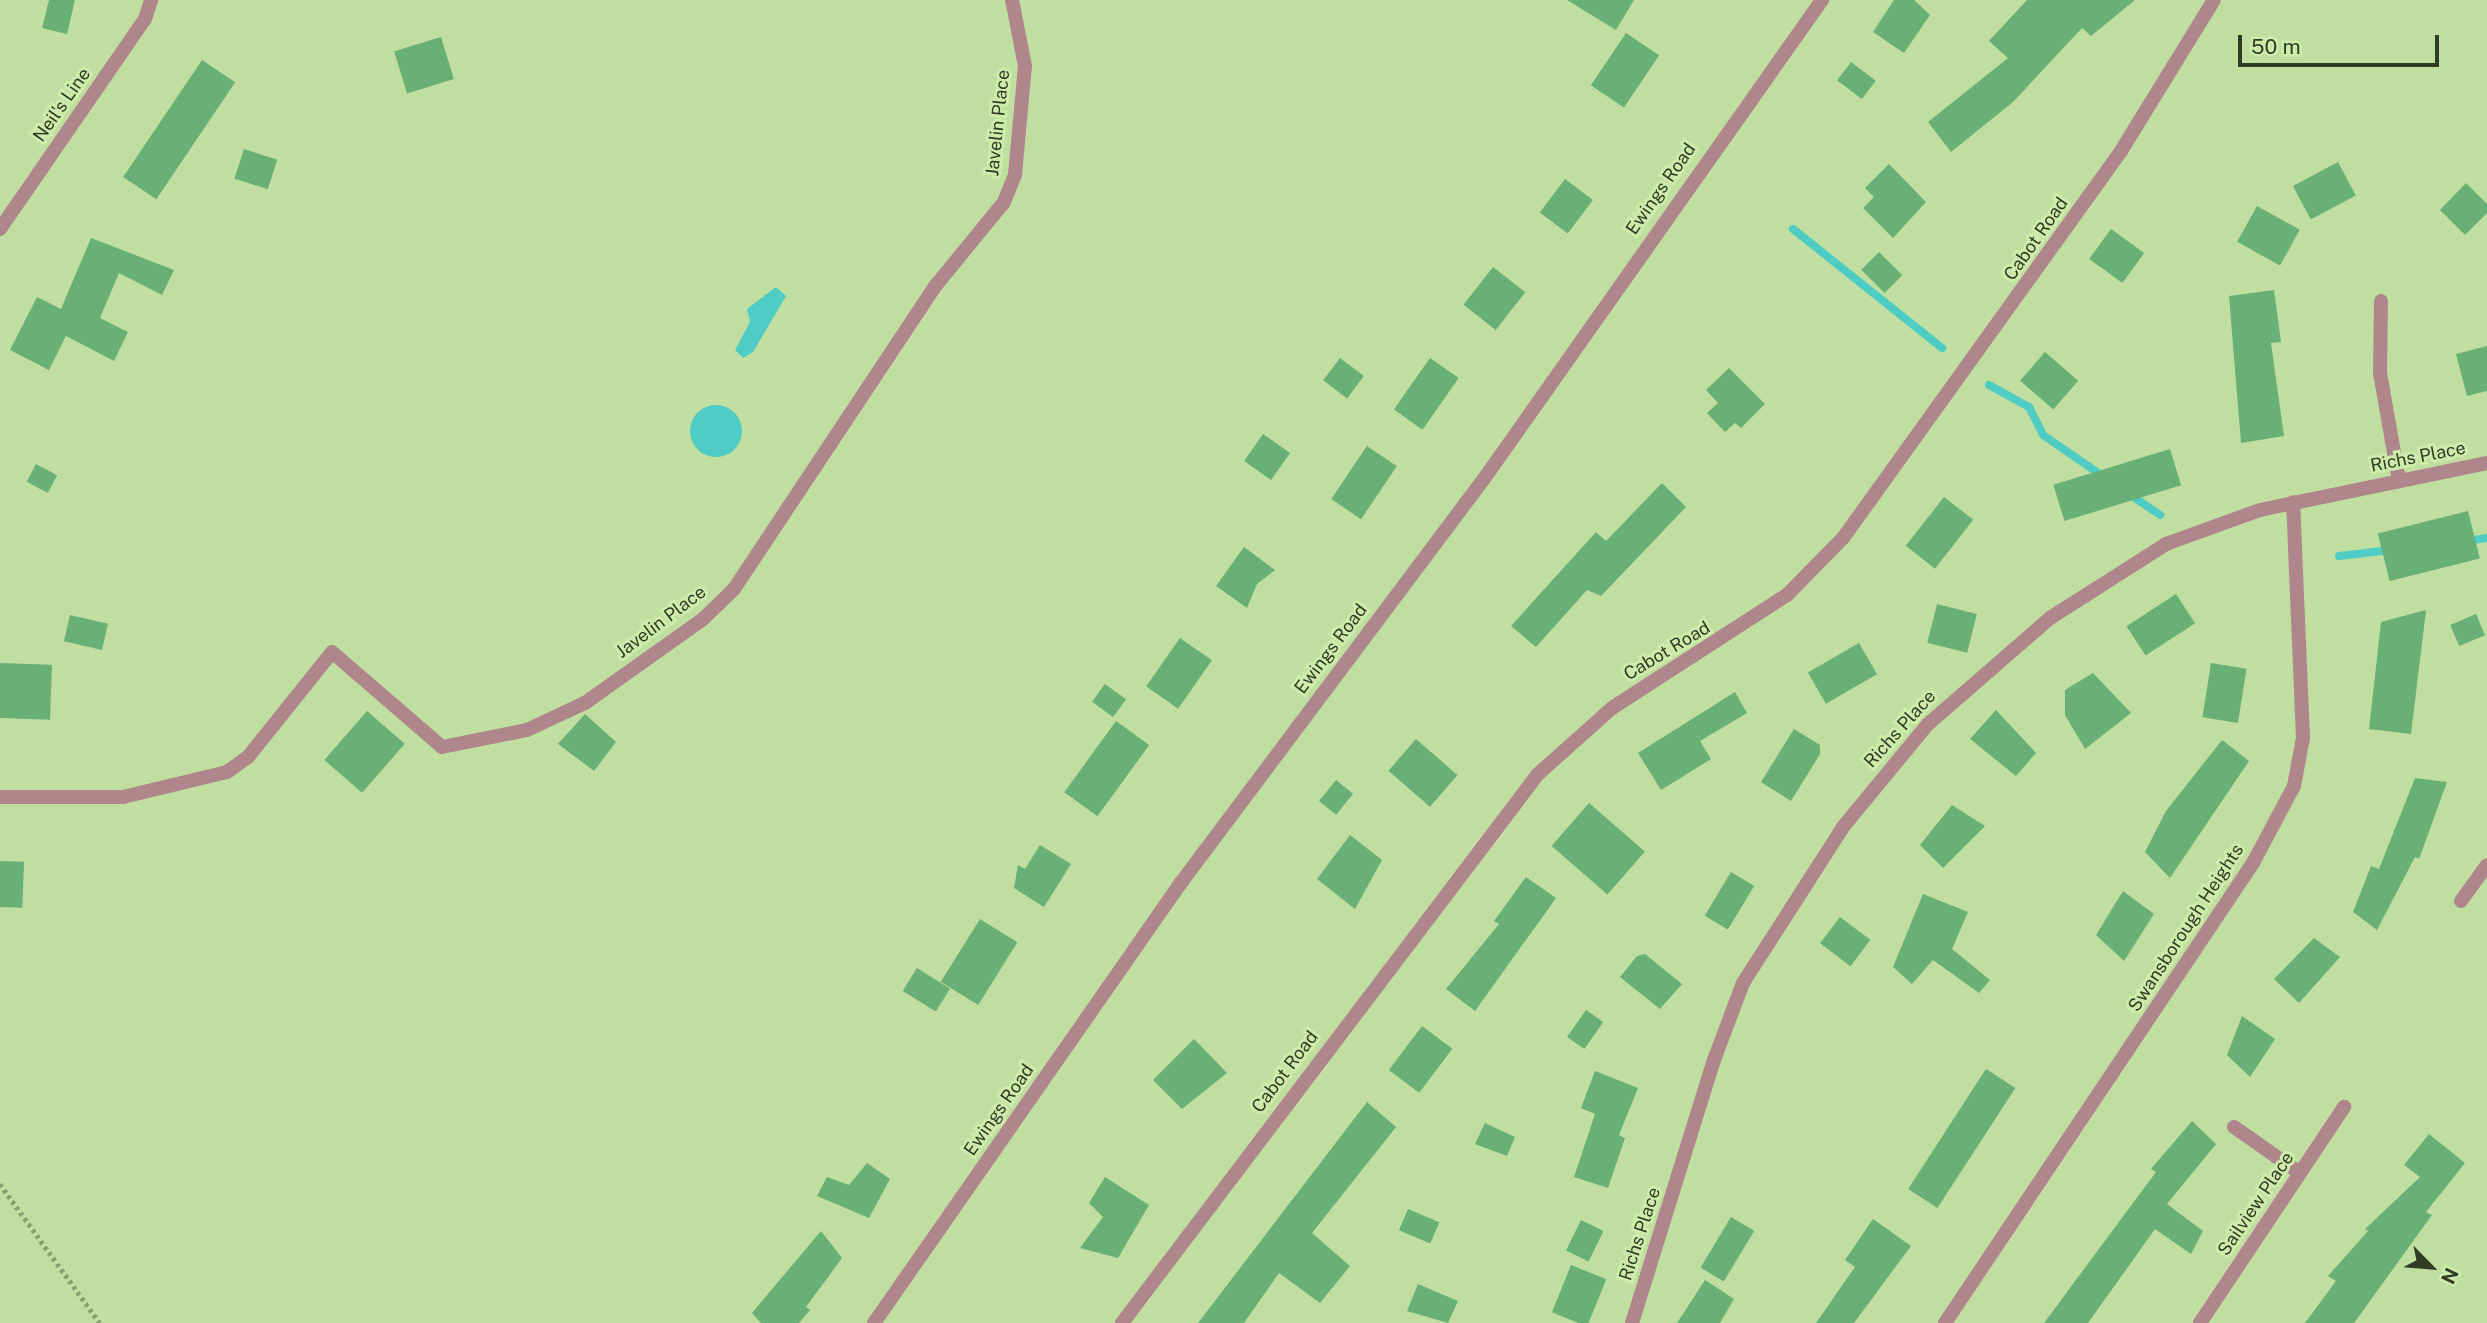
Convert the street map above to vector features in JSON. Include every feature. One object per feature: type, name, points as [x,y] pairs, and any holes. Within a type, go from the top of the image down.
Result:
[{"type":"street","name":"Neil's Line","points":[[0,229],[145,19],[151,0]]},
{"type":"street","name":"Javelin Place","points":[[0,797],[123,797],[164,783],[227,772],[248,757],[332,652],[442,747],[527,730],[585,703],[702,620],[734,589],[937,284],[1004,202],[1014,175],[1025,66],[1012,0]]},
{"type":"street","name":"Ewings Road","points":[[874,1323],[1181,884],[1486,476],[1822,0]]},
{"type":"street","name":"Cabot Road","points":[[1122,1323],[1538,774],[1612,708],[1787,595],[1850,530],[2122,151],[2214,0]]},
{"type":"street","points":[[2381,301],[2380,373],[2399,481]]},
{"type":"street","name":"Richs Place","points":[[1632,1323],[1733,1005],[1767,942],[1871,789],[1976,678],[2080,596],[2166,544],[2293,502],[2487,463]]},
{"type":"street","name":"Swansborough Heights","points":[[1945,1323],[2253,863],[2294,786],[2303,737],[2293,502]]},
{"type":"street","points":[[2461,901],[2487,865]]},
{"type":"street","name":"Sailview Place","points":[[2200,1323],[2344,1107]]},
{"type":"street","points":[[2234,1127],[2300,1173]]},
{"type":"path","points":[[0,1184],[100,1323]]},
{"type":"water","points":[[776,287],[786,296],[753,352],[743,358],[735,350],[750,322],[747,309]]},
{"type":"water","points":[[716,405],[726,407],[734,413],[740,421],[740,441],[734,449],[726,455],[716,457],[706,455],[698,449],[692,441],[690,431],[692,421],[698,413],[706,407]]},
{"type":"building","points":[[49,0],[75,0],[67,34],[42,28]]},
{"type":"building","points":[[1567,0],[1634,0],[1616,30]]},
{"type":"building","points":[[1894,0],[1914,0],[1930,15],[1904,53],[1873,32]]},
{"type":"building","points":[[2027,0],[2135,0],[2091,36],[2082,28],[2013,102],[1951,152],[1928,122],[2008,58],[1989,41]]},
{"type":"building","points":[[1626,33],[1659,55],[1624,108],[1591,85]]},
{"type":"building","points":[[441,37],[454,79],[407,93],[394,51]]},
{"type":"building","points":[[202,60],[235,82],[156,199],[123,177]]},
{"type":"building","points":[[1851,62],[1876,81],[1862,99],[1837,80]]},
{"type":"building","points":[[244,149],[277,160],[268,189],[234,178]]},
{"type":"building","points":[[2338,162],[2356,196],[2311,219],[2293,186]]},
{"type":"building","points":[[1889,164],[1926,202],[1893,238],[1863,208],[1874,197],[1865,188]]},
{"type":"building","points":[[1565,179],[1593,200],[1568,234],[1540,213]]},
{"type":"building","points":[[2466,183],[2487,204],[2487,213],[2465,235],[2440,210]]},
{"type":"building","points":[[2257,206],[2300,230],[2280,266],[2237,242]]},
{"type":"building","points":[[2111,229],[2144,253],[2122,283],[2089,259]]},
{"type":"building","points":[[91,238],[174,270],[162,295],[119,273],[100,318],[128,332],[114,361],[66,336],[49,370],[10,350],[37,297],[61,309]]},
{"type":"building","points":[[1879,252],[1902,275],[1885,293],[1861,270]]},
{"type":"building","points":[[1493,267],[1525,292],[1496,330],[1463,305]]},
{"type":"building","points":[[2274,290],[2281,342],[2271,343],[2284,436],[2241,443],[2229,296]]},
{"type":"building","points":[[2487,346],[2487,391],[2467,396],[2456,354]]},
{"type":"building","points":[[2045,352],[2078,381],[2053,410],[2020,381]]},
{"type":"building","points":[[1340,358],[1364,376],[1347,398],[1323,380]]},
{"type":"building","points":[[1430,358],[1459,378],[1423,430],[1394,410]]},
{"type":"building","points":[[1729,368],[1765,404],[1741,428],[1735,423],[1725,432],[1707,413],[1718,403],[1706,390]]},
{"type":"building","points":[[1263,434],[1290,453],[1271,480],[1244,461]]},
{"type":"building","points":[[1367,446],[1397,466],[1361,519],[1331,499]]},
{"type":"building","points":[[2170,449],[2181,485],[2064,521],[2053,485]]},
{"type":"building","points":[[36,464],[57,475],[48,493],[27,482]]},
{"type":"building","points":[[1662,483],[1686,507],[1601,596],[1587,590],[1536,647],[1511,626],[1596,532],[1606,541]]},
{"type":"building","points":[[1944,497],[1973,520],[1935,569],[1906,546]]},
{"type":"building","points":[[2468,511],[2480,559],[2390,581],[2378,533]]},
{"type":"building","points":[[1244,547],[1275,570],[1257,584],[1247,608],[1216,586]]},
{"type":"building","points":[[2176,594],[2195,623],[2146,655],[2127,626]]},
{"type":"building","points":[[1937,604],[1977,614],[1967,653],[1927,643]]},
{"type":"building","points":[[2426,610],[2411,734],[2369,729],[2381,622]]},
{"type":"building","points":[[2476,614],[2485,635],[2459,646],[2450,625]]},
{"type":"building","points":[[70,615],[108,624],[102,650],[64,641]]},
{"type":"building","points":[[1180,638],[1212,660],[1178,709],[1146,686]]},
{"type":"building","points":[[1859,643],[1877,674],[1826,704],[1808,672]]},
{"type":"building","points":[[0,663],[52,665],[50,720],[0,718]]},
{"type":"building","points":[[2211,663],[2247,669],[2238,723],[2202,717]]},
{"type":"building","points":[[2093,673],[2131,713],[2085,749],[2065,715],[2065,690]]},
{"type":"building","points":[[1105,684],[1126,699],[1113,717],[1092,702]]},
{"type":"building","points":[[1735,692],[1747,713],[1700,741],[1711,759],[1661,790],[1638,753]]},
{"type":"building","points":[[1996,710],[2036,753],[2016,776],[1970,739]]},
{"type":"building","points":[[367,711],[405,744],[362,793],[324,760]]},
{"type":"building","points":[[585,714],[616,742],[594,771],[558,744]]},
{"type":"building","points":[[1116,721],[1149,745],[1097,816],[1064,792]]},
{"type":"building","points":[[1794,729],[1820,745],[1820,754],[1791,801],[1761,782]]},
{"type":"building","points":[[1416,739],[1458,775],[1430,807],[1388,771]]},
{"type":"building","points":[[2222,740],[2249,761],[2170,878],[2145,852],[2166,811]]},
{"type":"building","points":[[2415,778],[2447,782],[2419,859],[2415,857],[2377,930],[2353,912],[2371,866],[2379,869]]},
{"type":"building","points":[[1336,780],[1353,794],[1336,815],[1319,801]]},
{"type":"building","points":[[1589,803],[1645,852],[1607,895],[1552,846]]},
{"type":"building","points":[[1952,805],[1985,826],[1943,868],[1920,845]]},
{"type":"building","points":[[1350,835],[1382,860],[1355,909],[1317,879]]},
{"type":"building","points":[[1040,845],[1071,864],[1044,907],[1014,888],[1018,865],[1025,869]]},
{"type":"building","points":[[0,861],[24,862],[22,908],[0,907]]},
{"type":"building","points":[[1731,872],[1754,886],[1728,930],[1705,916]]},
{"type":"building","points":[[1526,877],[1556,898],[1475,1011],[1446,989],[1499,924],[1494,921]]},
{"type":"building","points":[[2123,891],[2154,914],[2124,961],[2096,935]]},
{"type":"building","points":[[1923,894],[1968,912],[1952,949],[1990,980],[1979,993],[1933,960],[1912,984],[1893,967]]},
{"type":"building","points":[[1840,917],[1870,940],[1850,966],[1820,943]]},
{"type":"building","points":[[980,919],[1017,942],[978,1005],[941,982]]},
{"type":"building","points":[[2314,938],[2340,957],[2299,1003],[2274,979]]},
{"type":"building","points":[[1645,954],[1682,984],[1660,1009],[1620,977],[1637,956]]},
{"type":"building","points":[[917,968],[950,989],[936,1012],[903,991]]},
{"type":"building","points":[[1586,1010],[1603,1022],[1584,1049],[1567,1037]]},
{"type":"building","points":[[2242,1016],[2275,1039],[2250,1077],[2227,1055]]},
{"type":"building","points":[[1422,1026],[1452,1049],[1419,1093],[1389,1070]]},
{"type":"building","points":[[1194,1039],[1227,1073],[1182,1109],[1153,1080]]},
{"type":"building","points":[[1986,1069],[2015,1088],[1937,1208],[1908,1189]]},
{"type":"building","points":[[1595,1071],[1638,1088],[1619,1135],[1625,1138],[1608,1188],[1574,1177],[1595,1114],[1581,1108]]},
{"type":"building","points":[[1367,1102],[1396,1127],[1312,1233],[1350,1266],[1320,1303],[1279,1273],[1244,1323],[1198,1323]]},
{"type":"building","points":[[2192,1121],[2216,1144],[2167,1204],[2203,1231],[2191,1254],[2155,1229],[2088,1323],[2044,1323],[2156,1172],[2151,1169]]},
{"type":"building","points":[[1485,1123],[1515,1137],[1507,1156],[1475,1144]]},
{"type":"building","points":[[2429,1134],[2465,1163],[2426,1212],[2432,1215],[2354,1323],[2305,1323],[2336,1281],[2328,1276],[2368,1231],[2365,1229],[2420,1177],[2404,1165]]},
{"type":"building","points":[[867,1163],[890,1179],[869,1218],[817,1196],[827,1177],[849,1185]]},
{"type":"building","points":[[1105,1177],[1149,1205],[1118,1258],[1080,1248],[1103,1217],[1089,1203]]},
{"type":"building","points":[[1408,1209],[1439,1222],[1430,1243],[1399,1230]]},
{"type":"building","points":[[1731,1217],[1754,1231],[1724,1281],[1701,1268]]},
{"type":"building","points":[[1873,1219],[1911,1246],[1854,1323],[1816,1323],[1855,1267],[1845,1260]]},
{"type":"building","points":[[1581,1220],[1603,1231],[1589,1262],[1566,1251]]},
{"type":"building","points":[[821,1231],[842,1258],[806,1307],[810,1310],[799,1323],[761,1323],[752,1313]]},
{"type":"building","points":[[1571,1265],[1606,1279],[1589,1323],[1578,1323],[1552,1312]]},
{"type":"building","points":[[1705,1280],[1734,1299],[1720,1323],[1677,1323]]},
{"type":"building","points":[[1418,1284],[1458,1301],[1448,1323],[1407,1311]]},
{"type":"waterway","points":[[1793,229],[1942,348]]},
{"type":"waterway","points":[[1989,385],[2029,407],[2043,435],[2107,479]]},
{"type":"waterway","points":[[2132,496],[2160,515]]},
{"type":"waterway","points":[[2467,541],[2487,538]]},
{"type":"waterway","points":[[2339,556],[2391,550]]}]
